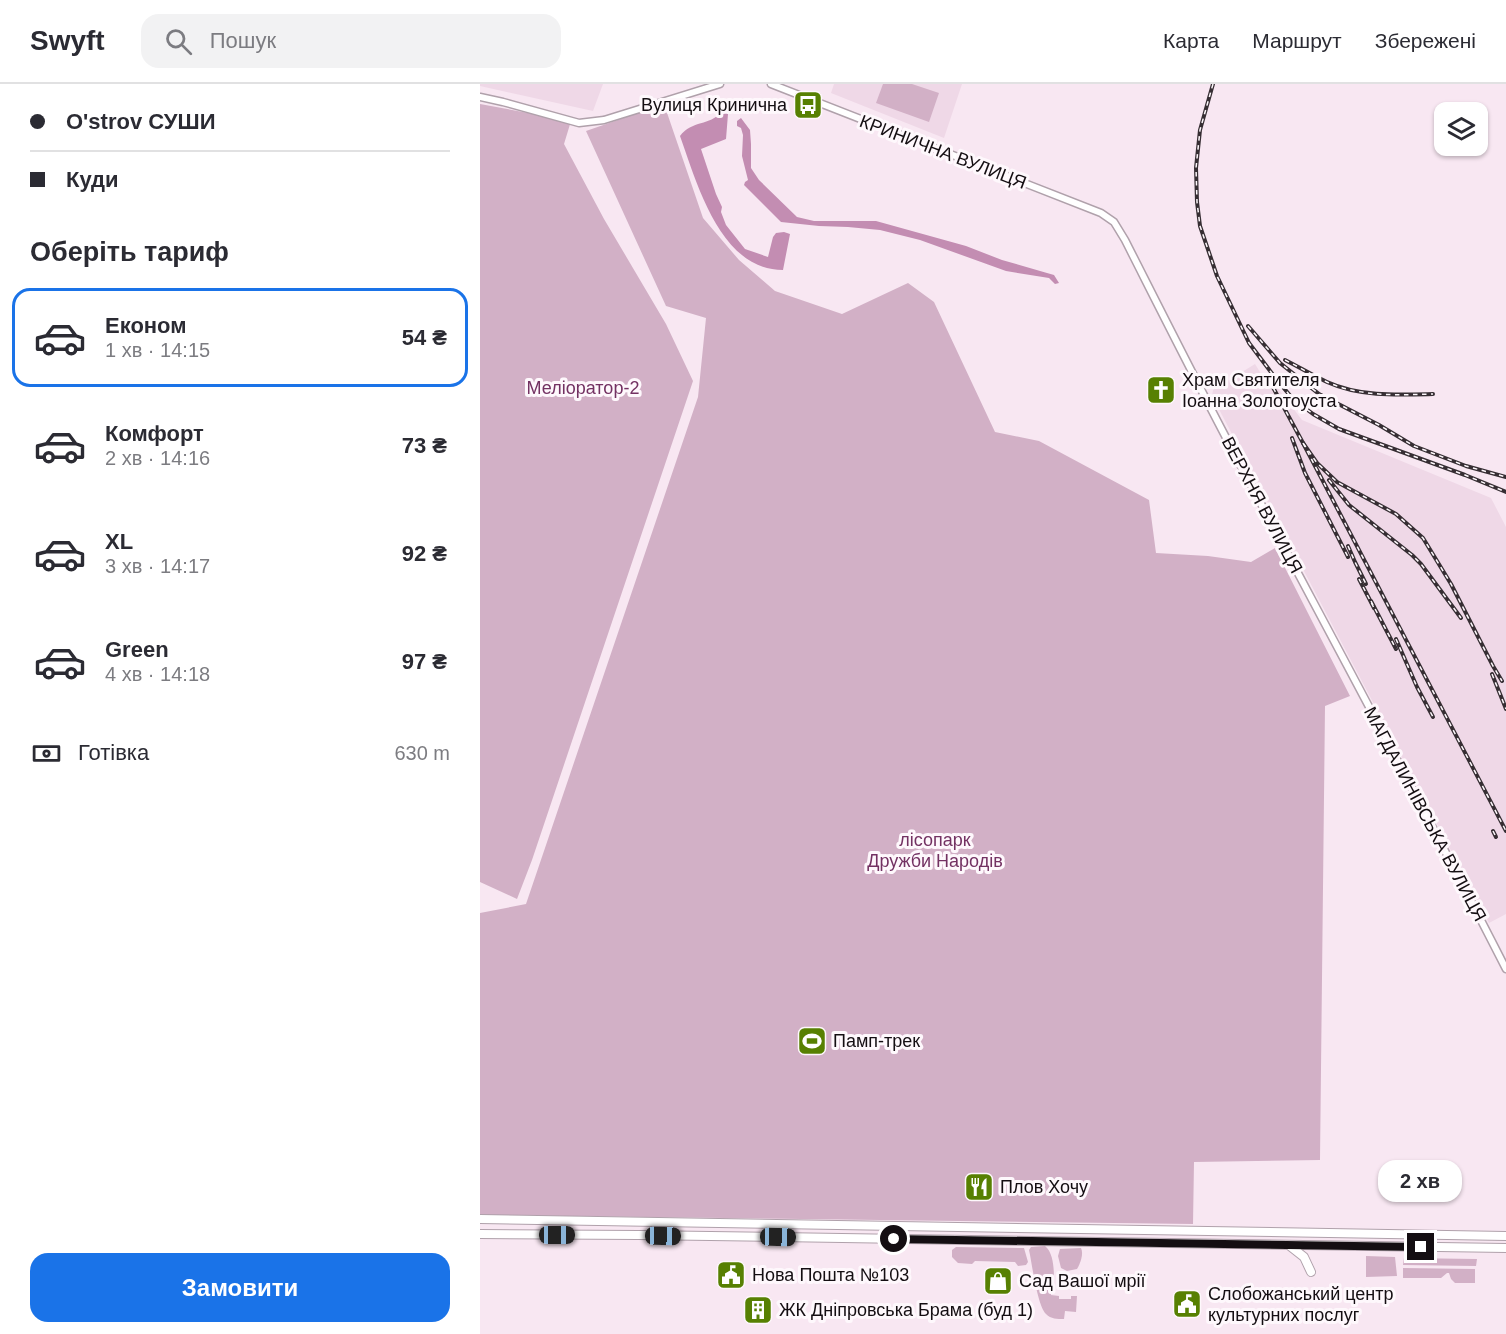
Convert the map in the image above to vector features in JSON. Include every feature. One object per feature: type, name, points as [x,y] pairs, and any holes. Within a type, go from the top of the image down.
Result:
[{"type":"main road","points":[[480,1219],[1506,1236]]},
{"type":"main road","points":[[480,1234],[1506,1248]]},
{"type":"main road","points":[[1288,1245],[1304,1257],[1311,1272]]},
{"type":"street","points":[[480,97],[579,123],[604,120],[720,84]]},
{"type":"street","name":"КРИНИЧНА ВУЛИЦЯ","points":[[771,84],[1101,213],[1114,222]]},
{"type":"street","name":"ВЕРХНЯ ВУЛИЦЯ","points":[[1114,222],[1240,466],[1344,659]]},
{"type":"street","name":"МАГДАЛИНІВСЬКА ВУЛИЦЯ","points":[[1344,659],[1506,969]]},
{"type":"shaded area","points":[[480,84],[603,84],[593,111],[480,86]]},
{"type":"shaded area","points":[[834,84],[962,84],[944,138],[831,93]]},
{"type":"shaded area","points":[[721,112],[728,114],[726,139],[701,149],[722,207],[721,212],[726,225],[745,249],[768,257],[776,233],[790,234],[783,270],[761,266],[743,256],[727,240],[714,221],[694,177],[680,136],[690,127],[712,119]]},
{"type":"shaded area","points":[[741,118],[750,130],[751,168],[759,180],[797,217],[814,221],[876,221],[966,246],[1002,260],[1054,275],[1059,283],[1055,284],[1049,278],[1006,271],[920,240],[880,230],[781,222],[744,185],[748,180],[742,156],[743,135],[741,128],[737,126],[737,121]]},
{"type":"shaded area","points":[[1255,364],[1268,385],[1274,383],[1302,420],[1491,498],[1506,527],[1506,914],[1489,923],[1212,396],[1213,390]]},
{"type":"green space","points":[[883,84],[912,84],[939,93],[929,122],[876,103]]},
{"type":"green space","name":"Меліоратор-2","points":[[480,104],[571,121],[564,144],[604,219],[666,324],[693,381],[517,899],[480,882]]},
{"type":"green space","name":"лісопарк Дружби Народів","points":[[664,104],[703,218],[739,260],[775,291],[842,314],[908,283],[934,302],[995,432],[1039,441],[1149,500],[1156,553],[1208,556],[1251,562],[1275,548],[1350,696],[1325,706],[1320,1160],[1194,1162],[1193,1224],[480,1215],[480,913],[526,904],[698,397],[706,318],[666,306],[586,131]]},
{"type":"green space","points":[[1045,1246],[1050,1253],[1054,1268],[1054,1282],[1050,1282],[1051,1295],[1059,1296],[1059,1299],[1071,1299],[1071,1296],[1077,1296],[1076,1312],[1065,1311],[1064,1319],[1052,1318],[1046,1314],[1037,1293],[1029,1250],[1031,1247]]},
{"type":"green space","points":[[956,1247],[1024,1248],[1028,1262],[1026,1265],[1018,1266],[1015,1262],[958,1263],[952,1257],[952,1250]]},
{"type":"green space","points":[[1081,1248],[1082,1256],[1077,1269],[1067,1271],[1061,1268],[1058,1256],[1060,1249]]},
{"type":"green space","points":[[1366,1256],[1395,1257],[1397,1276],[1366,1277]]},
{"type":"green space","points":[[1404,1258],[1477,1259],[1476,1266],[1403,1265]]},
{"type":"green space","points":[[1403,1268],[1475,1269],[1475,1283],[1455,1283],[1449,1273],[1441,1278],[1403,1278]]},
{"type":"railway","points":[[1213,84],[1200,130],[1196,168],[1200,226],[1217,276],[1249,343],[1293,399],[1313,414],[1339,429],[1506,492]]},
{"type":"railway","points":[[1248,326],[1280,363],[1319,394],[1414,446],[1466,466],[1506,477]]},
{"type":"railway","points":[[1285,360],[1327,382],[1366,393],[1433,394]]},
{"type":"railway","points":[[1269,380],[1303,443],[1317,463],[1337,482],[1396,514],[1423,538],[1451,584],[1502,681]]},
{"type":"railway","points":[[1292,438],[1305,473],[1348,557]]},
{"type":"railway","points":[[1303,443],[1506,831]]},
{"type":"railway","points":[[1329,480],[1349,505],[1421,564],[1461,618]]},
{"type":"railway","points":[[1348,546],[1366,584]]},
{"type":"railway","points":[[1359,579],[1374,608]]},
{"type":"railway","points":[[1371,601],[1396,649]]},
{"type":"railway","points":[[1396,639],[1433,717]]},
{"type":"railway","points":[[1492,674],[1506,709]]},
{"type":"railway","points":[[1493,831],[1496,837]]},
{"type":"place","name":"Вулиця Кринична","points":[[808,105]]},
{"type":"place","name":"Храм Святителя Іоанна Золотоуста","points":[[1161,390]]},
{"type":"place","name":"Памп-трек","points":[[812,1041]]},
{"type":"place","name":"Плов Хочу","points":[[979,1187]]},
{"type":"place","name":"Нова Пошта №103","points":[[731,1275]]},
{"type":"place","name":"Сад Вашої мрії","points":[[998,1281]]},
{"type":"place","name":"Слобожанський центр культурних послуг","points":[[1187,1304]]},
{"type":"place","name":"ЖК Дніпровська Брама (буд 1)","points":[[758,1310]]},
{"type":"route","points":[[894,1239],[1421,1247]]}]
